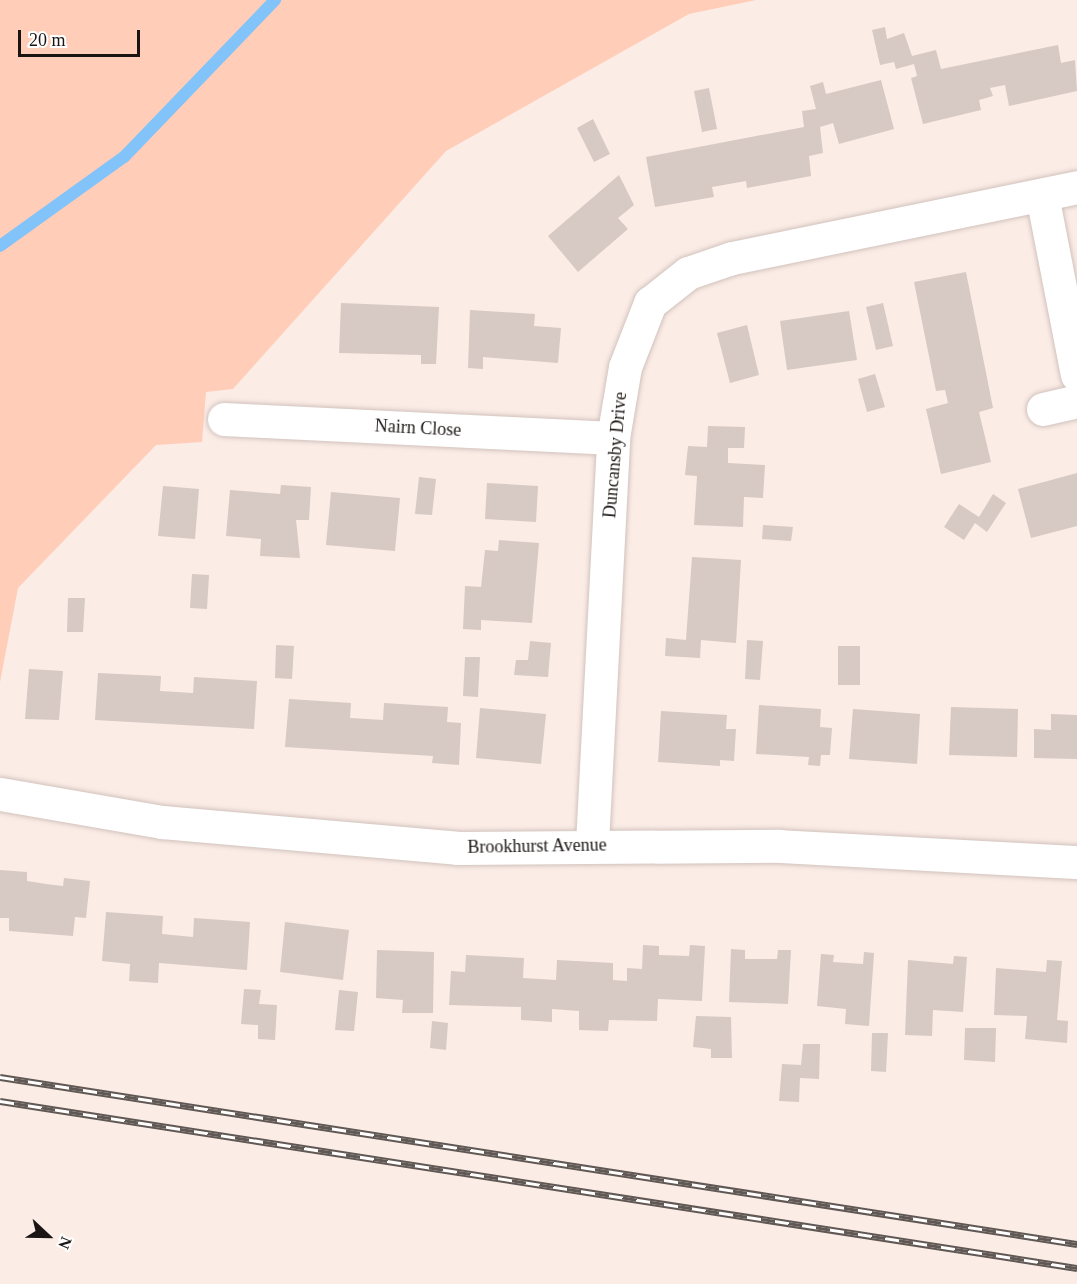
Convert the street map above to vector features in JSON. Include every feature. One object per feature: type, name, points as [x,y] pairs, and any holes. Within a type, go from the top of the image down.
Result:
[{"type":"street","name":"Duncansby Drive","points":[[592,844],[613,438],[636,333],[650,303],[688,273],[732,258],[1077,187]]},
{"type":"street","points":[[1042,195],[1077,375]]},
{"type":"street","points":[[1043,409],[1077,401]]},
{"type":"street","name":"Nairn Close","points":[[224,419],[613,438]]},
{"type":"street","name":"Brookhurst Avenue","points":[[0,794],[162,822],[330,840],[458,848],[592,844],[779,846],[1077,862]]},
{"type":"shaded area","points":[[0,0],[756,0],[689,14],[446,151],[233,389],[206,392],[202,442],[156,445],[18,588],[0,682]]},
{"type":"building","points":[[885,27],[887,39],[904,33],[912,56],[936,50],[941,69],[1058,45],[1061,63],[1075,60],[1077,91],[1009,106],[1005,85],[990,88],[993,96],[979,100],[981,110],[923,124],[911,78],[917,76],[914,64],[896,69],[894,62],[880,65],[872,30]]},
{"type":"building","points":[[881,80],[894,129],[839,144],[833,123],[820,127],[823,153],[809,156],[811,176],[747,188],[746,181],[712,187],[714,197],[655,207],[646,157],[804,127],[802,111],[816,109],[810,86],[823,82],[826,94]]},
{"type":"building","points":[[709,88],[717,129],[702,132],[694,91]]},
{"type":"building","points":[[593,119],[610,154],[594,162],[577,128]]},
{"type":"building","points":[[619,175],[634,205],[618,218],[628,229],[578,272],[548,236]]},
{"type":"building","points":[[966,272],[993,408],[979,412],[991,462],[941,474],[926,409],[948,403],[945,390],[936,391],[914,282]]},
{"type":"building","points":[[341,303],[439,307],[436,364],[421,364],[421,355],[339,353]]},
{"type":"building","points":[[883,303],[893,346],[876,350],[866,307]]},
{"type":"building","points":[[470,310],[535,314],[534,326],[561,328],[558,363],[483,357],[483,369],[468,368]]},
{"type":"building","points":[[849,311],[857,360],[787,370],[780,321]]},
{"type":"building","points":[[747,325],[759,375],[730,383],[717,333]]},
{"type":"building","points":[[875,374],[885,407],[867,412],[858,379]]},
{"type":"building","points":[[708,426],[745,427],[744,448],[728,448],[728,463],[765,465],[763,498],[744,497],[743,527],[694,525],[697,476],[685,475],[688,446],[707,447]]},
{"type":"building","points":[[1077,473],[1077,526],[1031,538],[1018,489]]},
{"type":"building","points":[[419,477],[436,479],[432,515],[415,514]]},
{"type":"building","points":[[487,483],[538,486],[536,522],[485,519]]},
{"type":"building","points":[[281,485],[311,487],[309,520],[296,520],[300,558],[260,556],[261,539],[226,536],[230,490],[280,494]]},
{"type":"building","points":[[163,486],[199,489],[195,539],[158,536]]},
{"type":"building","points":[[331,492],[400,498],[395,551],[326,545]]},
{"type":"building","points":[[993,494],[1006,503],[987,532],[975,523],[964,540],[944,527],[959,504],[979,517]]},
{"type":"building","points":[[763,525],[793,527],[791,541],[762,539]]},
{"type":"building","points":[[499,540],[539,543],[532,623],[481,620],[481,630],[463,629],[465,586],[481,587],[485,550],[498,551]]},
{"type":"building","points":[[692,557],[741,560],[736,643],[701,640],[700,658],[665,656],[666,638],[686,640]]},
{"type":"building","points":[[192,574],[209,575],[207,609],[190,608]]},
{"type":"building","points":[[68,598],[85,598],[83,632],[67,632]]},
{"type":"building","points":[[747,640],[763,641],[760,680],[745,679]]},
{"type":"building","points":[[530,641],[551,643],[548,677],[514,675],[516,660],[528,660]]},
{"type":"building","points":[[276,645],[294,646],[292,679],[275,678]]},
{"type":"building","points":[[838,646],[860,646],[860,685],[838,685]]},
{"type":"building","points":[[465,657],[480,657],[478,697],[463,696]]},
{"type":"building","points":[[29,669],[63,671],[59,720],[25,719]]},
{"type":"building","points":[[98,673],[161,676],[160,691],[193,693],[194,677],[257,681],[254,729],[95,720]]},
{"type":"building","points":[[289,699],[351,703],[350,718],[383,720],[384,703],[448,707],[447,722],[461,723],[459,765],[432,763],[433,756],[285,747]]},
{"type":"building","points":[[759,705],[821,709],[820,727],[832,728],[830,755],[821,755],[820,766],[808,765],[809,757],[756,754]]},
{"type":"building","points":[[951,707],[1018,709],[1017,757],[949,755]]},
{"type":"building","points":[[480,708],[546,714],[541,764],[476,758]]},
{"type":"building","points":[[853,709],[920,714],[917,764],[849,759]]},
{"type":"building","points":[[661,711],[727,715],[726,729],[736,729],[734,761],[720,760],[720,766],[658,762]]},
{"type":"building","points":[[1051,714],[1077,715],[1077,759],[1034,758],[1034,729],[1051,730]]},
{"type":"building","points":[[0,870],[27,872],[27,881],[46,884],[63,886],[64,878],[90,881],[86,918],[75,917],[73,936],[9,931],[9,918],[0,918]]},
{"type":"building","points":[[106,912],[163,916],[162,934],[193,937],[194,918],[250,922],[247,970],[159,963],[158,983],[129,981],[130,964],[102,961]]},
{"type":"building","points":[[285,922],[349,930],[343,980],[280,972]]},
{"type":"building","points":[[643,945],[659,946],[659,955],[689,956],[690,945],[705,946],[702,1001],[658,999],[657,1021],[609,1020],[608,1031],[579,1030],[579,1011],[552,1009],[552,1022],[521,1020],[521,1007],[449,1005],[451,971],[465,972],[466,955],[524,958],[523,978],[556,980],[557,960],[613,963],[613,980],[627,981],[627,968],[642,969]]},
{"type":"building","points":[[731,949],[745,950],[745,959],[777,959],[778,950],[791,950],[788,1004],[729,1002]]},
{"type":"building","points":[[377,950],[434,952],[433,1013],[402,1013],[403,1000],[376,998]]},
{"type":"building","points":[[864,952],[874,953],[869,1026],[845,1024],[846,1009],[817,1006],[821,954],[834,955],[833,962],[863,964]]},
{"type":"building","points":[[954,956],[967,957],[963,1012],[933,1010],[932,1036],[905,1035],[908,960],[953,964]]},
{"type":"building","points":[[1047,960],[1062,961],[1057,1020],[1068,1021],[1067,1043],[1025,1039],[1027,1016],[994,1015],[996,968],[1046,972]]},
{"type":"building","points":[[244,989],[261,990],[259,1004],[277,1005],[275,1040],[258,1039],[258,1025],[241,1024]]},
{"type":"building","points":[[339,990],[358,992],[354,1031],[335,1030]]},
{"type":"building","points":[[696,1016],[731,1017],[732,1058],[711,1058],[711,1049],[693,1047]]},
{"type":"building","points":[[432,1021],[448,1023],[446,1050],[430,1048]]},
{"type":"building","points":[[965,1028],[996,1028],[995,1062],[964,1060]]},
{"type":"building","points":[[872,1033],[888,1033],[886,1072],[871,1071]]},
{"type":"building","points":[[803,1044],[820,1044],[819,1079],[800,1078],[799,1102],[779,1101],[782,1064],[801,1065]]},
{"type":"waterway","points":[[0,246],[124,157],[275,0]]},
{"type":"railway","points":[[0,1077],[1077,1244]]},
{"type":"railway","points":[[0,1101],[1077,1268]]}]
